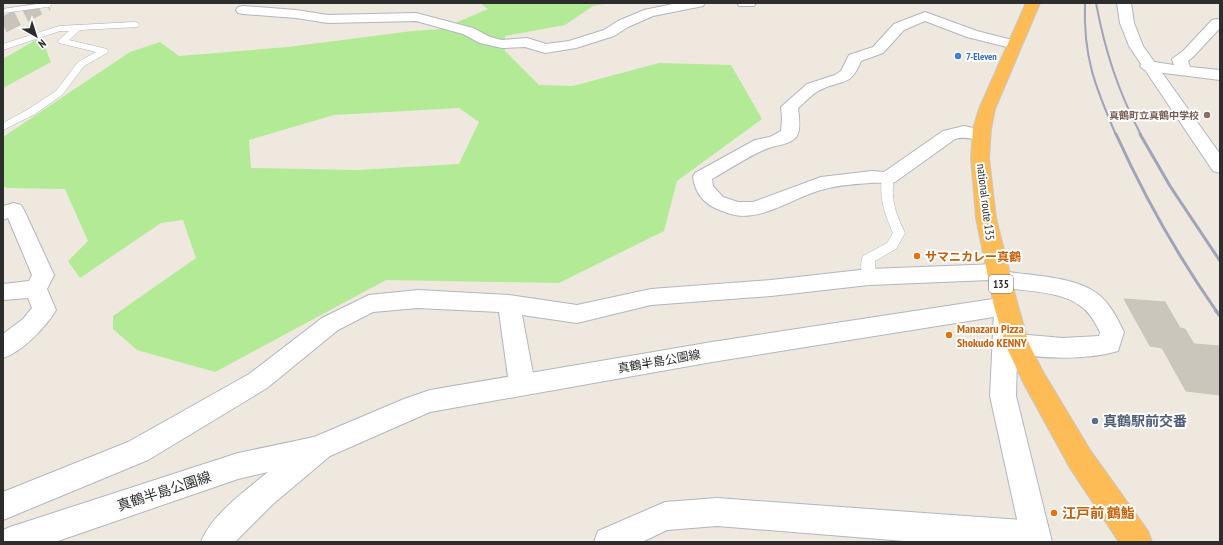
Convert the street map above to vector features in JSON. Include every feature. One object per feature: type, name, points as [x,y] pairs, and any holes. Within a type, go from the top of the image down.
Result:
[{"type":"highway","name":"national route 135","points":[[1033,3],[987,109],[981,135],[981,170],[986,218],[1006,306],[1017,344],[1033,377],[1080,459],[1138,542]]},
{"type":"street","points":[[243,10],[296,14],[328,19],[360,20],[416,17],[468,31],[485,40],[502,44],[527,42],[545,49],[571,46],[609,33],[623,24],[649,13],[698,3]]},
{"type":"street","points":[[744,3],[749,3]]},
{"type":"street","points":[[1124,3],[1127,23],[1136,46],[1148,66],[1220,167]]},
{"type":"street","points":[[981,135],[964,131],[949,135],[888,178],[872,177],[821,183],[755,208],[736,209],[716,201],[704,188],[702,177],[761,144],[775,141],[789,134],[791,119],[789,107],[814,87],[845,76],[848,73],[854,58],[877,50],[886,43],[890,35],[899,27],[925,16],[972,34],[1015,45]]},
{"type":"street","points":[[1183,70],[1180,59],[1188,54],[1217,23],[1220,24]]},
{"type":"street","points":[[1148,66],[1220,75]]},
{"type":"street","points":[[3,213],[14,210],[43,275],[36,289],[44,310],[31,325],[3,348]]},
{"type":"street","points":[[3,506],[138,451],[258,381],[330,324],[369,304],[418,299],[509,304],[577,314],[651,297],[771,288],[869,277],[999,276],[1066,290],[1086,297],[1100,311],[1112,332],[1109,344],[1097,347],[1055,348],[1017,344]]},
{"type":"street","points":[[3,292],[36,289]]},
{"type":"street","points":[[509,304],[522,384]]},
{"type":"street","points":[[608,542],[665,516],[717,512],[1036,539],[1003,396],[1006,306]]},
{"type":"street","name":"真鶴半島公園線","points":[[10,542],[238,466],[320,448],[430,401],[712,352],[1006,306]]},
{"type":"street","name":"真鶴半島公園線","points":[[216,542],[228,527],[263,494],[320,448]]},
{"type":"lane","points":[[3,11],[47,5],[48,3]]},
{"type":"lane","points":[[3,47],[59,29],[135,25]]},
{"type":"lane","points":[[3,127],[31,112],[59,93],[81,64],[104,51],[62,41],[79,27]]},
{"type":"lane","points":[[869,277],[868,259],[892,246],[899,233],[889,211],[885,189],[888,178]]},
{"type":"green space","points":[[480,3],[610,3],[593,6],[565,25],[505,36],[505,51],[539,85],[573,86],[659,63],[731,65],[762,119],[677,181],[664,231],[559,283],[386,280],[215,372],[137,350],[113,329],[113,316],[196,258],[183,220],[161,223],[80,278],[68,261],[88,241],[65,189],[8,188],[3,186],[3,137],[130,52],[160,42],[179,56],[288,47],[412,31],[441,29],[488,9]],"holes":[[[459,108],[479,122],[459,164],[358,170],[251,168],[249,140],[334,115]]]},
{"type":"green space","points":[[41,37],[51,62],[3,88],[3,59]]},
{"type":"building","points":[[1124,299],[1165,302],[1180,328],[1185,329],[1194,344],[1220,346],[1220,395],[1186,391],[1162,348],[1150,346]]},
{"type":"tunnel","points":[[3,25],[47,3]]},
{"type":"railway","points":[[1085,3],[1088,56],[1096,86],[1116,135]]},
{"type":"railway","points":[[1096,3],[1113,70],[1119,87],[1141,135]]},
{"type":"railway","points":[[1116,134],[1162,225],[1188,269],[1217,312]]},
{"type":"railway","points":[[1140,134],[1170,186],[1220,261]]},
{"type":"railway","points":[[1216,311],[1220,316]]},
{"type":"place","name":"7-Eleven","points":[[958,56]]},
{"type":"place","name":"真鶴町立真鶴中学校","points":[[1207,115]]},
{"type":"place","name":"サマニカレー真鶴","points":[[917,256]]},
{"type":"place","name":"Manazaru Pizza Shokudo KENNY","points":[[949,335]]},
{"type":"place","name":"真鶴駅前交番","points":[[1095,421]]},
{"type":"place","name":"江戸前 鶴鮨","points":[[1054,513]]}]
